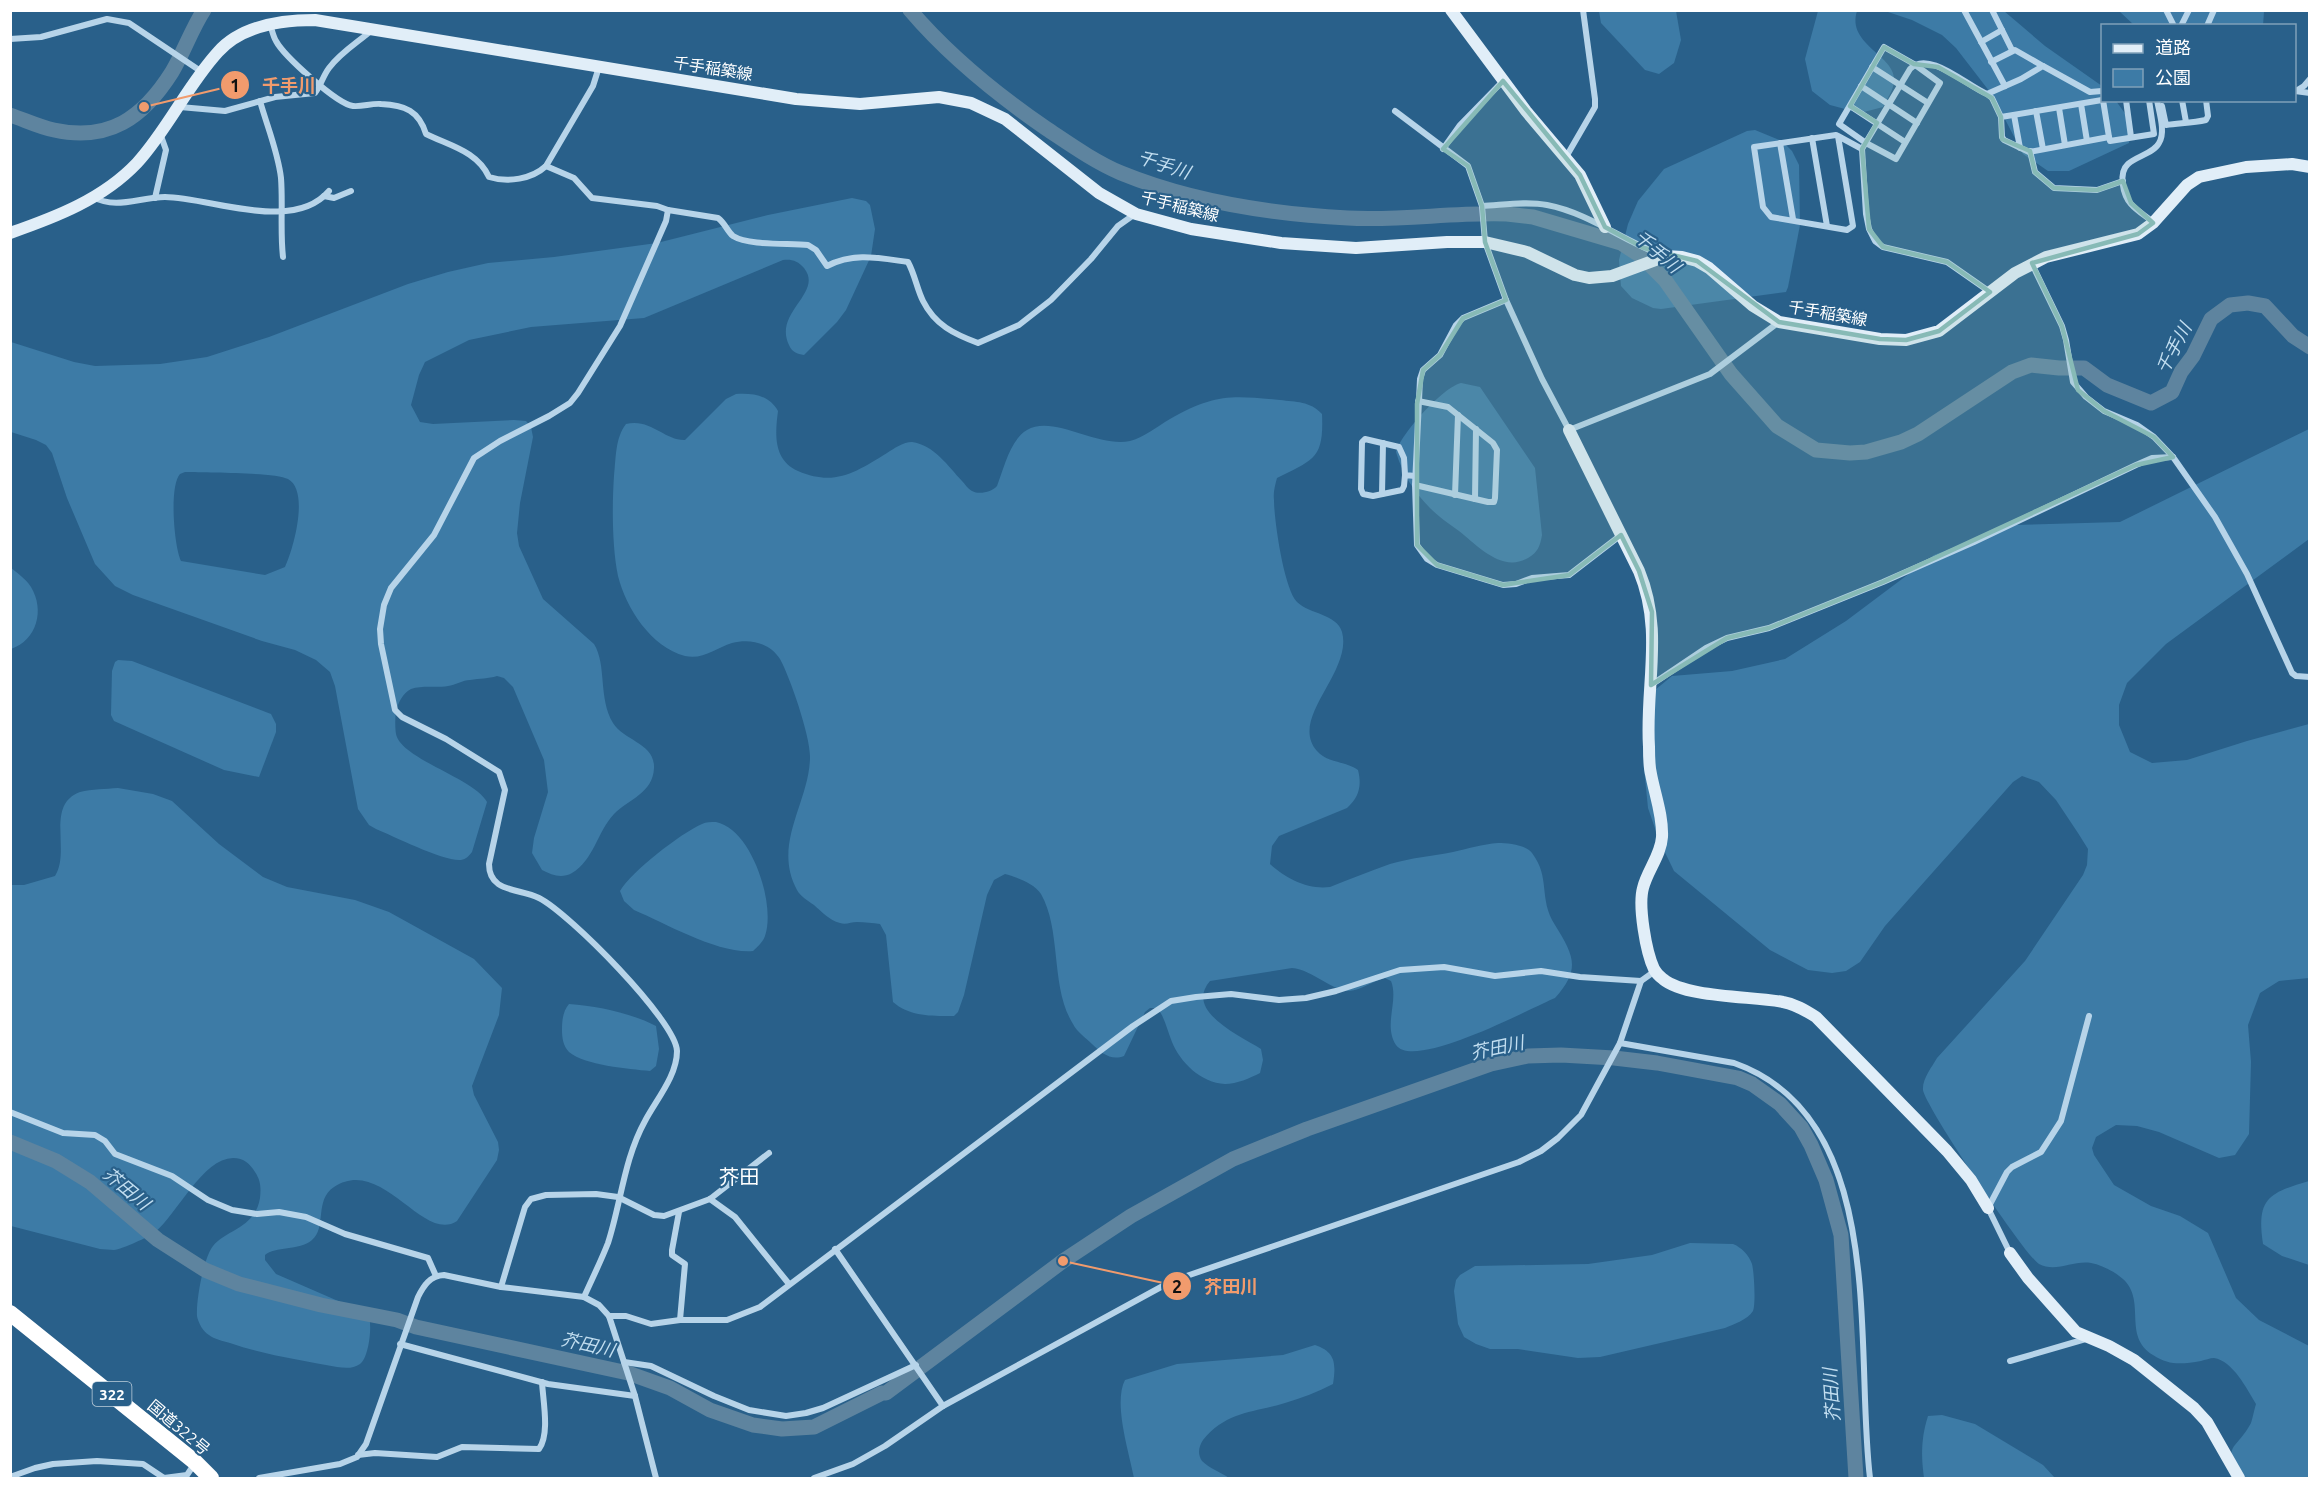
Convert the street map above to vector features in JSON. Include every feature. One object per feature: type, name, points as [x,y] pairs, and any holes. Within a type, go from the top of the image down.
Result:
[{"type":"highway","name":"国道322号","points":[[10,1313],[195,1462],[211,1479]]},
{"type":"main road","points":[[1451,10],[1503,81],[1580,175],[1605,227]]},
{"type":"main road","name":"千手稲築線","points":[[10,233],[70,210],[120,178],[138,162],[219,51],[238,37],[270,24],[291,20],[315,20],[796,99],[860,104],[939,97],[970,103],[1005,119],[1099,193],[1136,214],[1191,229],[1281,243],[1356,248],[1485,240],[1527,252],[1575,275],[1589,278],[1623,272],[1660,258],[1682,257],[1697,261],[1709,268],[1754,306],[1779,322],[1880,339],[1906,340],[1939,331],[2032,263],[2046,257],[2138,234],[2153,223],[2180,192],[2199,177],[2246,167],[2292,164],[2310,167]]},
{"type":"main road","points":[[1569,430],[1639,571],[1649,601],[1653,641],[1648,741],[1650,771],[1662,829],[1662,840],[1643,889],[1641,902],[1654,971],[1665,981],[1676,986],[1701,992],[1784,1002],[1800,1007],[1816,1017],[1947,1151],[1971,1180],[1988,1208]]},
{"type":"main road","points":[[2010,1253],[2076,1332],[2134,1360],[2194,1408],[2207,1422],[2239,1479]]},
{"type":"street","points":[[1565,157],[1594,107],[1590,55],[1583,10]]},
{"type":"street","points":[[1964,10],[2005,86]]},
{"type":"street","points":[[1992,10],[2012,50]]},
{"type":"street","points":[[2166,10],[2173,24]]},
{"type":"street","points":[[2182,24],[2189,10]]},
{"type":"street","points":[[2208,24],[2214,10]]},
{"type":"street","points":[[10,39],[41,37],[107,20],[117,20],[129,23],[203,72]]},
{"type":"street","points":[[270,24],[275,40],[283,51],[339,101],[353,106],[381,104],[415,113],[422,120],[426,134],[474,157],[483,165],[489,177],[494,179],[526,178],[537,174],[546,166],[593,86],[599,67]]},
{"type":"street","points":[[180,107],[225,111],[275,97],[315,93],[321,86],[327,70],[347,48],[373,30]]},
{"type":"street","points":[[1981,42],[2002,30]]},
{"type":"street","points":[[1838,136],[1853,226],[1847,230],[1771,217],[1763,207],[1754,147],[1838,136],[1896,159],[1940,83],[1914,64],[1884,47],[1839,124],[1864,146]]},
{"type":"street","points":[[1991,62],[2015,50],[2090,92],[2101,91]]},
{"type":"street","points":[[1914,64],[1929,63],[1987,94],[1992,98],[2001,117],[2002,137],[2020,148],[2030,151],[2109,137]]},
{"type":"street","points":[[1914,64],[1864,146],[1866,214],[1869,229],[1875,241],[1883,247],[1947,262],[1990,292]]},
{"type":"street","points":[[1987,94],[2043,66]]},
{"type":"street","points":[[1872,68],[1928,103]]},
{"type":"street","points":[[2296,91],[2304,87],[2310,79]]},
{"type":"street","points":[[1443,148],[1460,125],[1503,81]]},
{"type":"street","points":[[1861,86],[1917,123]]},
{"type":"street","points":[[2001,117],[2101,100]]},
{"type":"street","points":[[260,101],[281,178],[283,257]]},
{"type":"street","points":[[2103,102],[2110,141],[2154,134],[2149,102]]},
{"type":"street","points":[[2126,102],[2132,137]]},
{"type":"street","points":[[2153,223],[2131,203],[2123,181],[2127,165],[2161,141],[2159,102]]},
{"type":"street","points":[[2160,102],[2166,125],[2206,120],[2208,116],[2206,102]]},
{"type":"street","points":[[2182,102],[2186,122]]},
{"type":"street","points":[[2081,104],[2087,141]]},
{"type":"street","points":[[1850,106],[1905,142]]},
{"type":"street","points":[[2059,108],[2065,145]]},
{"type":"street","points":[[1395,111],[1468,166],[1482,208],[1485,240],[1506,300],[1542,379],[1569,430],[1716,370],[1779,322]]},
{"type":"street","points":[[2036,111],[2043,149]]},
{"type":"street","points":[[2014,115],[2020,148]]},
{"type":"street","points":[[155,198],[166,150],[160,133]]},
{"type":"street","points":[[1812,138],[1827,226]]},
{"type":"street","points":[[1780,143],[1793,219]]},
{"type":"street","points":[[2030,151],[2035,172],[2054,188],[2097,190],[2123,181]]},
{"type":"street","points":[[546,166],[574,178],[592,198],[657,206],[668,210],[718,218],[730,234],[742,241],[808,245],[816,250],[827,266],[843,258],[874,257],[908,262],[923,300],[943,328],[978,343],[1019,326],[1051,300],[1091,259],[1118,226],[1136,214]]},
{"type":"street","points":[[92,197],[112,205],[166,197],[281,211],[310,206],[329,191]]},
{"type":"street","points":[[324,196],[334,198],[351,191]]},
{"type":"street","points":[[1482,208],[1546,205],[1605,227],[1660,258]]},
{"type":"street","points":[[584,1297],[608,1242],[618,1197],[643,1123],[675,1065],[677,1051],[674,1037],[601,949],[564,915],[539,898],[493,881],[489,875],[489,864],[505,790],[503,780],[499,772],[446,739],[402,717],[396,710],[386,672],[380,629],[384,605],[391,588],[434,535],[474,458],[500,441],[570,403],[578,393],[620,326],[666,221],[668,210]]},
{"type":"street","points":[[2032,263],[2062,326],[2071,375],[2078,390],[2104,411],[2137,426],[2154,437],[2173,457],[2215,517],[2247,574],[2292,673],[2296,676],[2310,677]]},
{"type":"street","points":[[1506,300],[1463,318],[1456,325],[1440,355],[1423,370],[1418,401],[1415,476],[1417,545],[1420,552],[1437,565],[1503,585],[1516,584],[1532,578],[1569,575],[1621,535]]},
{"type":"street","points":[[1415,486],[1488,502],[1494,501],[1495,498],[1497,450],[1488,438],[1448,407],[1418,401]]},
{"type":"street","points":[[1455,495],[1458,415]]},
{"type":"street","points":[[1475,499],[1476,429]]},
{"type":"street","points":[[1365,439],[1399,447],[1402,451],[1405,475],[1402,490],[1367,496],[1363,494],[1361,489],[1362,442],[1365,439]]},
{"type":"street","points":[[1382,494],[1383,443]]},
{"type":"street","points":[[1652,685],[1706,648],[1727,638],[1770,628],[1883,582],[2152,458],[2173,457]]},
{"type":"street","points":[[1405,475],[1415,476]]},
{"type":"street","points":[[609,1316],[626,1316],[651,1324],[680,1320],[727,1320],[760,1307],[1133,1026],[1171,1001],[1196,996],[1231,994],[1279,1000],[1306,998],[1336,991],[1400,970],[1444,967],[1495,976],[1541,971],[1580,977],[1641,981]]},
{"type":"street","points":[[814,1479],[853,1464],[885,1446],[943,1406],[1172,1281],[1478,1177],[1541,1152],[1570,1128],[1581,1114],[1620,1043],[1641,981],[1654,971]]},
{"type":"street","points":[[2010,1253],[1988,1208],[2007,1172],[2041,1152],[2061,1121],[2089,1016]]},
{"type":"street","points":[[1620,1043],[1734,1063],[1751,1069],[1772,1080],[1792,1097],[1818,1131],[1845,1198],[1859,1268],[1864,1413],[1870,1479]]},
{"type":"street","points":[[10,1112],[63,1133],[95,1135],[105,1141],[115,1154],[172,1176],[208,1200],[232,1210],[257,1214],[279,1212],[306,1217],[345,1234],[428,1258],[436,1276]]},
{"type":"street","points":[[501,1287],[525,1207],[531,1199],[546,1195],[596,1194],[618,1197],[654,1215],[664,1216],[710,1199],[769,1153]]},
{"type":"street","points":[[710,1199],[735,1217],[789,1284]]},
{"type":"street","points":[[679,1212],[672,1255],[685,1264],[680,1320]]},
{"type":"street","points":[[835,1249],[943,1406]]},
{"type":"street","points":[[358,1455],[366,1444],[418,1297],[425,1284],[436,1276],[444,1275],[501,1287],[584,1297],[599,1305],[609,1316],[635,1396],[656,1479]]},
{"type":"street","points":[[2010,1361],[2089,1338]]},
{"type":"street","points":[[400,1344],[542,1382],[635,1396]]},
{"type":"street","points":[[624,1362],[651,1366],[749,1410],[786,1416],[823,1408],[916,1365]]},
{"type":"street","points":[[259,1479],[340,1464],[358,1455],[437,1457],[462,1447],[539,1449],[546,1427],[542,1382]]},
{"type":"street","points":[[10,1477],[52,1464],[97,1461],[143,1464],[164,1478],[187,1475],[195,1462]]},
{"type":"highlighted area","points":[[1884,47],[1914,64],[1938,67],[1992,98],[2001,117],[2002,139],[2030,151],[2035,172],[2054,188],[2097,190],[2123,181],[2131,203],[2153,223],[2138,234],[2032,263],[2062,326],[2078,390],[2104,411],[2154,437],[2173,457],[2136,465],[1883,582],[1769,628],[1727,638],[1651,685],[1652,612],[1639,571],[1621,535],[1569,575],[1503,585],[1437,565],[1417,545],[1417,404],[1423,370],[1440,355],[1463,318],[1506,300],[1485,242],[1482,206],[1468,166],[1443,149],[1503,81],[1580,175],[1605,227],[1644,248],[1697,261],[1779,322],[1880,339],[1906,340],[1939,331],[1990,292],[1947,262],[1883,247],[1869,229],[1862,149],[1877,123],[1850,106]]},
{"type":"green space","points":[[1599,11],[1676,11],[1681,40],[1674,63],[1659,74],[1645,70],[1601,23]]},
{"type":"green space","points":[[1818,11],[1857,11],[1856,23],[1859,33],[1893,72],[1893,87],[1883,107],[1860,113],[1830,105],[1812,91],[1805,59]]},
{"type":"green space","points":[[1885,11],[2004,11],[2045,46],[2101,85],[2101,102],[2117,102],[2132,123],[2129,143],[2069,171],[2048,171],[2023,154],[1993,96],[1956,48],[1942,35],[1912,20]]},
{"type":"green space","points":[[2119,11],[2264,11],[2263,24],[2133,24]]},
{"type":"green space","points":[[1755,130],[1782,141],[1792,151],[1799,165],[1800,225],[1786,292],[1661,309],[1653,308],[1632,298],[1621,286],[1619,260],[1628,224],[1638,201],[1664,169],[1747,131]]},
{"type":"green space","points":[[852,198],[866,201],[870,205],[875,229],[871,256],[846,310],[804,355],[792,349],[786,333],[787,323],[808,286],[808,277],[804,268],[795,261],[783,260],[644,318],[531,327],[469,340],[425,362],[419,375],[411,405],[420,422],[433,424],[514,420],[526,421],[531,427],[533,437],[520,503],[517,533],[519,546],[543,599],[594,644],[598,652],[608,713],[613,723],[650,753],[653,760],[653,777],[645,790],[614,814],[585,861],[568,875],[557,876],[542,870],[532,853],[534,838],[548,792],[544,760],[513,687],[504,678],[497,676],[467,680],[448,686],[411,689],[401,698],[396,711],[396,734],[410,752],[468,785],[480,793],[487,802],[472,852],[466,858],[453,860],[376,829],[369,825],[358,809],[335,686],[330,672],[316,660],[295,650],[262,641],[133,595],[115,586],[95,564],[67,498],[52,453],[46,445],[11,432],[11,342],[74,362],[95,366],[160,364],[207,357],[269,337],[408,284],[448,272],[488,263],[657,243],[768,215]],"holes":[[[185,472],[269,475],[288,479],[295,486],[299,508],[292,548],[285,567],[265,575],[181,561],[175,530],[174,503],[177,481],[180,474]]]},
{"type":"green space","points":[[1461,383],[1480,387],[1535,468],[1542,535],[1536,551],[1528,558],[1518,562],[1500,560],[1491,556],[1433,511],[1409,482],[1396,452],[1406,434],[1424,412],[1444,393]]},
{"type":"green space","points":[[736,394],[760,396],[770,401],[778,411],[777,446],[784,460],[798,471],[823,478],[845,475],[905,443],[912,442],[934,452],[969,489],[978,493],[989,491],[997,486],[1016,440],[1027,430],[1038,426],[1063,428],[1117,442],[1130,441],[1145,435],[1185,411],[1223,398],[1248,397],[1292,401],[1308,404],[1317,410],[1322,414],[1322,429],[1321,440],[1314,456],[1277,478],[1274,495],[1276,523],[1284,569],[1292,595],[1302,606],[1335,621],[1342,632],[1343,647],[1339,663],[1315,709],[1310,724],[1310,738],[1321,755],[1358,770],[1360,781],[1357,795],[1347,808],[1279,836],[1272,846],[1270,864],[1298,882],[1314,887],[1330,887],[1405,860],[1481,845],[1502,843],[1526,848],[1538,862],[1550,915],[1570,954],[1571,970],[1569,979],[1563,988],[1555,998],[1473,1035],[1425,1050],[1407,1051],[1396,1045],[1392,1037],[1393,989],[1391,981],[1385,978],[1349,991],[1336,988],[1307,972],[1292,968],[1210,981],[1204,992],[1204,1002],[1209,1012],[1228,1029],[1261,1049],[1263,1060],[1260,1073],[1256,1075],[1234,1083],[1216,1083],[1200,1076],[1180,1057],[1157,1008],[1150,1008],[1145,1012],[1124,1056],[1115,1058],[1106,1055],[1079,1032],[1066,1009],[1061,993],[1052,925],[1041,894],[1029,884],[1005,874],[994,880],[987,895],[958,1012],[954,1016],[930,1016],[907,1011],[893,1002],[886,935],[880,924],[857,922],[842,924],[832,920],[800,894],[790,873],[788,856],[790,840],[808,775],[810,758],[799,708],[780,659],[771,649],[759,643],[746,641],[732,643],[709,653],[692,657],[673,651],[661,644],[642,625],[627,601],[618,576],[614,539],[613,487],[618,442],[622,430],[626,424],[643,424],[671,437],[685,440],[726,399]]},
{"type":"green space","points":[[2309,429],[2309,539],[2166,644],[2127,683],[2119,705],[2119,725],[2130,752],[2152,763],[2187,760],[2309,724],[2309,978],[2279,981],[2260,993],[2248,1025],[2251,1062],[2249,1134],[2235,1155],[2219,1158],[2159,1132],[2137,1126],[2116,1125],[2096,1137],[2092,1148],[2094,1155],[2114,1185],[2151,1206],[2180,1216],[2208,1233],[2236,1298],[2259,1320],[2309,1346],[2309,1478],[2240,1478],[2232,1459],[2233,1448],[2251,1423],[2256,1404],[2239,1376],[2227,1364],[2214,1358],[2176,1363],[2153,1355],[2144,1347],[2139,1338],[2130,1288],[2112,1271],[2091,1263],[2058,1267],[2039,1264],[2030,1255],[1977,1180],[1940,1123],[1923,1090],[1926,1077],[1937,1058],[2025,961],[2083,875],[2087,865],[2088,849],[2056,800],[2039,782],[2022,776],[2013,782],[1885,926],[1860,962],[1846,971],[1832,973],[1808,970],[1770,950],[1674,871],[1659,840],[1648,808],[1644,768],[1655,690],[1672,676],[1732,671],[1785,659],[1846,621],[1934,555],[2013,525],[2120,522]]},
{"type":"green space","points":[[10,567],[31,587],[38,614],[27,639],[11,649]]},
{"type":"green space","points":[[118,660],[132,661],[271,714],[276,724],[276,732],[259,777],[224,770],[114,721],[111,715],[112,671]]},
{"type":"green space","points":[[118,788],[153,794],[172,801],[219,844],[263,877],[287,887],[355,900],[389,912],[474,959],[502,988],[499,1015],[472,1086],[474,1095],[498,1142],[499,1150],[497,1160],[457,1221],[444,1225],[430,1221],[385,1190],[369,1182],[352,1180],[334,1187],[324,1199],[319,1228],[312,1240],[301,1246],[275,1250],[265,1255],[265,1260],[276,1274],[368,1314],[370,1325],[368,1348],[363,1360],[357,1366],[337,1367],[256,1351],[213,1338],[201,1327],[197,1316],[198,1301],[208,1255],[216,1243],[252,1217],[260,1198],[257,1175],[243,1160],[233,1158],[222,1160],[211,1167],[155,1232],[142,1240],[118,1249],[100,1249],[11,1226],[11,885],[24,885],[55,876],[61,854],[61,818],[70,798],[80,792]]},
{"type":"green space","points":[[716,822],[729,828],[740,838],[750,853],[764,888],[768,922],[764,938],[753,951],[724,948],[677,930],[634,910],[624,901],[620,891],[634,874],[670,844],[702,824]]},
{"type":"green space","points":[[569,1004],[614,1011],[656,1026],[659,1049],[656,1066],[650,1071],[619,1068],[585,1060],[569,1052],[564,1044],[562,1030],[563,1016]]},
{"type":"green space","points":[[2310,1181],[2309,1265],[2282,1256],[2263,1244],[2261,1229],[2264,1207],[2268,1200],[2284,1189]]},
{"type":"green space","points":[[1690,1243],[1733,1244],[1747,1255],[1753,1268],[1755,1295],[1753,1311],[1747,1317],[1725,1328],[1600,1357],[1578,1358],[1518,1349],[1490,1349],[1464,1337],[1458,1324],[1454,1291],[1456,1280],[1475,1266],[1588,1264],[1652,1255]]},
{"type":"green space","points":[[1315,1345],[1331,1355],[1334,1365],[1333,1384],[1297,1399],[1231,1418],[1212,1430],[1203,1440],[1199,1450],[1202,1461],[1229,1478],[1134,1478],[1121,1414],[1122,1390],[1125,1380],[1177,1364],[1283,1355]]},
{"type":"green space","points":[[1942,1415],[1975,1424],[2043,1465],[2055,1478],[1924,1478],[1922,1447],[1928,1416]]},
{"type":"waterway","name":"千手川","points":[[10,115],[48,129],[74,133],[108,129],[123,123],[136,114],[161,88],[172,72],[204,10]]},
{"type":"waterway","name":"千手川","points":[[910,10],[957,59],[1028,116],[1102,164],[1148,183],[1233,205],[1319,216],[1388,218],[1507,214],[1533,217],[1621,243],[1641,256],[1665,280],[1731,374],[1777,426],[1816,450],[1866,452],[1901,442],[1918,434],[2012,372],[2031,365],[2084,368],[2107,385],[2151,403],[2172,392],[2211,319],[2230,305],[2248,303],[2265,306],[2293,336],[2310,347]]},
{"type":"waterway","name":"芥田川","points":[[10,1142],[56,1161],[90,1182],[158,1240],[205,1270],[239,1284],[321,1305],[397,1320],[416,1327],[628,1373],[670,1388],[710,1410],[753,1425],[782,1429],[814,1427],[886,1393],[1063,1261],[1131,1216],[1233,1159],[1307,1129],[1491,1064],[1528,1056],[1561,1055],[1657,1063],[1738,1078],[1752,1084],[1780,1104],[1801,1127],[1811,1145],[1826,1180],[1841,1235],[1856,1478]]},
{"type":"place","name":"千手川","points":[[144,107]]},
{"type":"place","name":"芥田川","points":[[1063,1261]]},
{"type":"district","name":"芥田","points":[[739,1176]]}]
